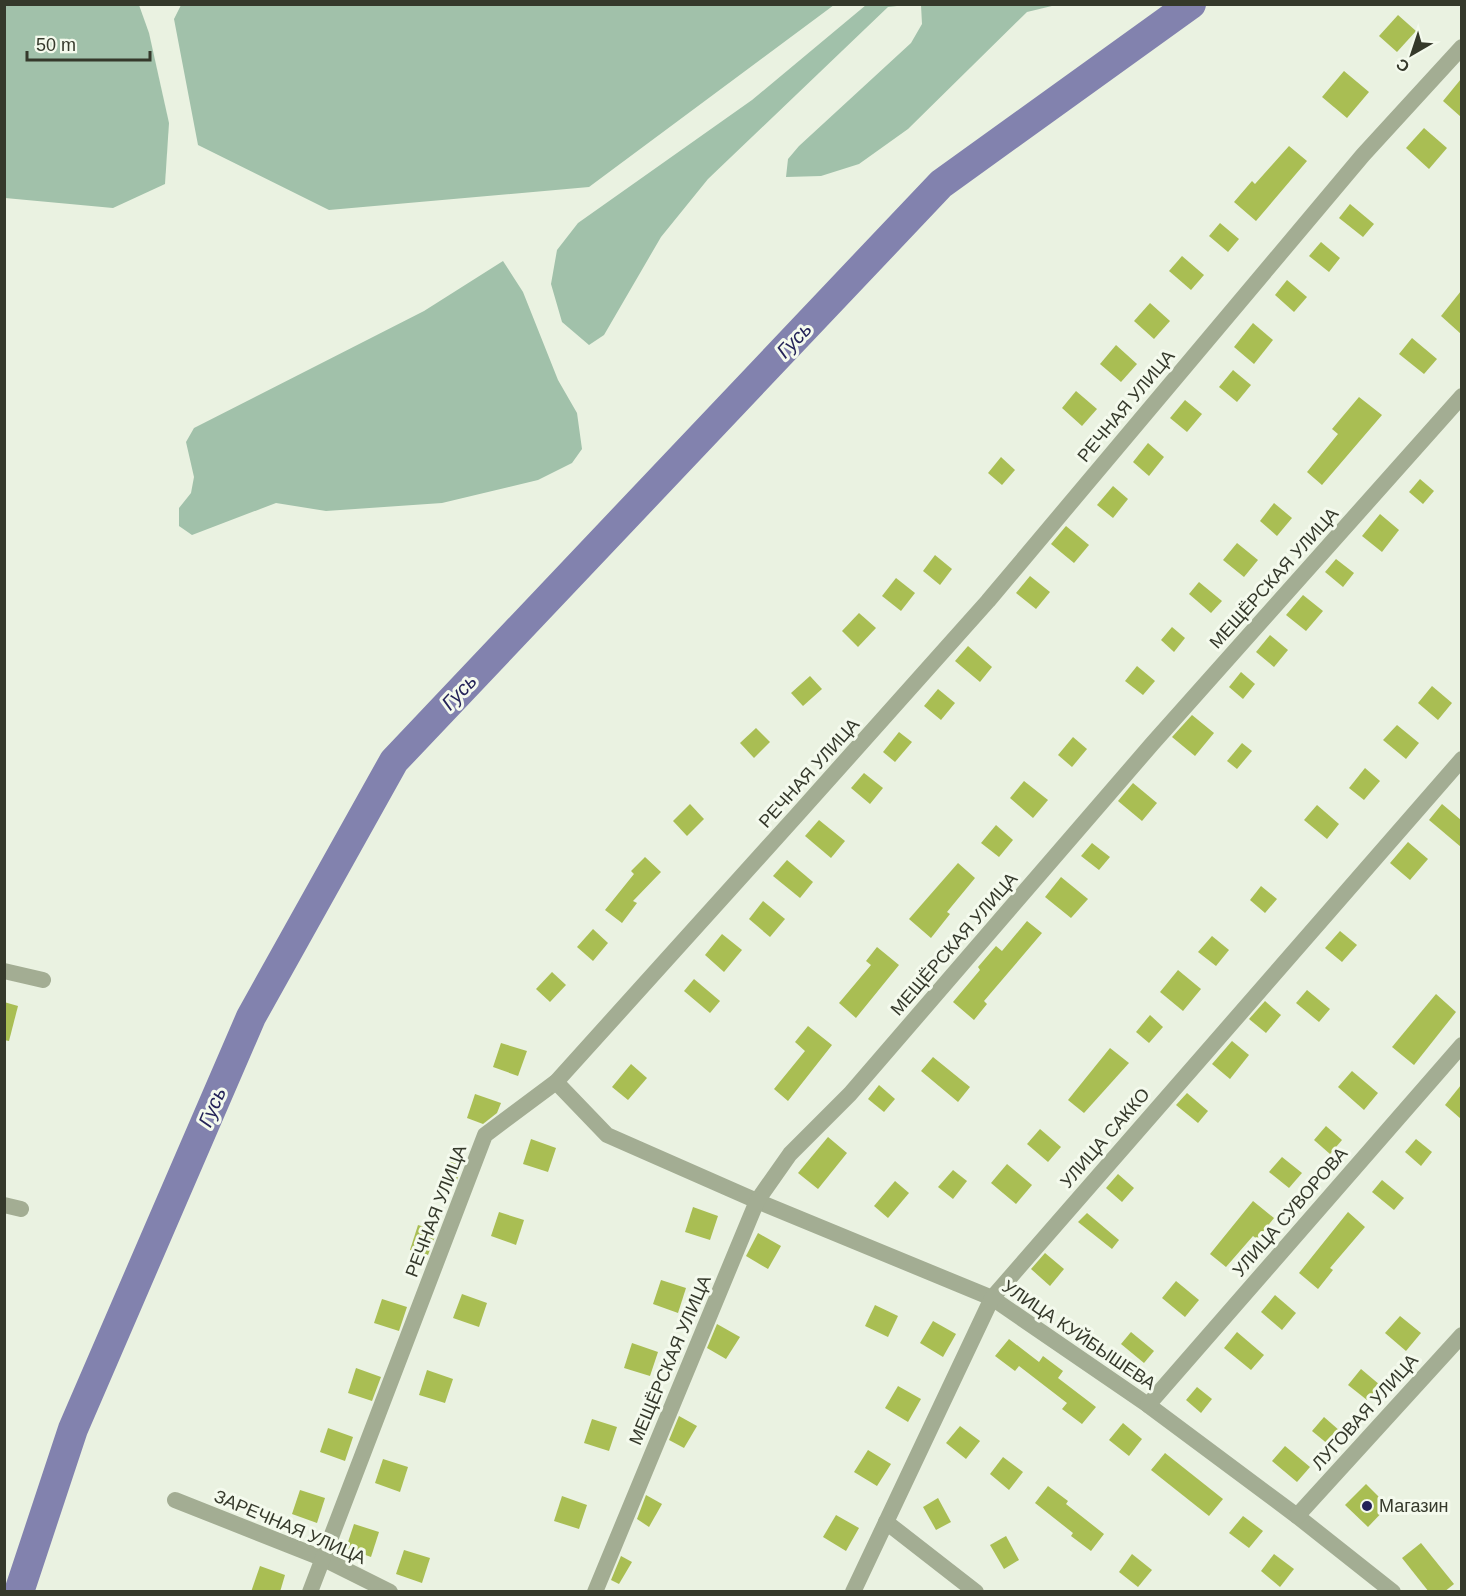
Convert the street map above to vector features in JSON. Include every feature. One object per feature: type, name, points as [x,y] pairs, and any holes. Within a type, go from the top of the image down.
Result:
[{"type":"street","name":"РЕЧНАЯ УЛИЦА","points":[[310,1592],[485,1135],[556,1082],[988,601],[1362,155],[1461,47]]},
{"type":"street","name":"МЕЩЁРСКАЯ УЛИЦА","points":[[595,1592],[757,1201],[790,1154],[850,1094],[1152,744],[1461,396]]},
{"type":"street","name":"УЛИЦА САККО","points":[[853,1592],[992,1298],[1461,759]]},
{"type":"street","points":[[4,971],[43,980]]},
{"type":"street","name":"УЛИЦА СУВОРОВА","points":[[1148,1405],[1461,1045]]},
{"type":"street","name":"УЛИЦА КУЙБЫШЕВА","points":[[556,1082],[607,1135],[757,1201],[992,1298],[1148,1405],[1297,1516],[1392,1592]]},
{"type":"street","name":"ЛУГОВАЯ УЛИЦА","points":[[1297,1516],[1461,1335]]},
{"type":"street","name":"ЗАРЕЧНАЯ УЛИЦА","points":[[175,1500],[324,1559],[390,1592]]},
{"type":"street","points":[[886,1522],[976,1592]]},
{"type":"green space","points":[[181,4],[834,5],[589,187],[329,210],[198,145],[174,19]]},
{"type":"green space","points":[[4,5],[139,5],[149,33],[169,123],[165,184],[113,208],[5,198]]},
{"type":"green space","points":[[866,5],[906,5],[888,7],[708,179],[661,237],[604,335],[589,345],[562,322],[551,284],[557,250],[578,223],[752,100]]},
{"type":"green space","points":[[921,5],[1056,5],[1027,12],[908,129],[859,164],[821,176],[786,177],[788,159],[799,146],[911,43],[922,24]]},
{"type":"green space","points":[[503,261],[523,292],[558,380],[577,413],[582,449],[572,463],[538,480],[442,503],[326,511],[276,503],[192,535],[179,526],[179,508],[191,493],[194,477],[186,442],[194,428],[424,311]]},
{"type":"building","points":[[1398,15],[1416,31],[1397,52],[1379,36]]},
{"type":"building","points":[[1344,71],[1369,92],[1347,118],[1322,97]]},
{"type":"building","points":[[1461,79],[1461,117],[1443,101]]},
{"type":"building","points":[[1424,128],[1447,148],[1429,169],[1406,148]]},
{"type":"building","points":[[1289,146],[1307,161],[1256,221],[1234,202],[1252,181],[1255,184]]},
{"type":"building","points":[[1350,204],[1374,224],[1363,237],[1339,218]]},
{"type":"building","points":[[1220,223],[1239,239],[1228,252],[1209,236]]},
{"type":"building","points":[[1321,242],[1340,258],[1329,272],[1309,256]]},
{"type":"building","points":[[1182,256],[1204,275],[1191,290],[1169,271]]},
{"type":"building","points":[[1287,280],[1307,297],[1294,312],[1275,295]]},
{"type":"building","points":[[1461,291],[1461,334],[1441,316]]},
{"type":"building","points":[[1150,303],[1170,321],[1154,339],[1134,321]]},
{"type":"building","points":[[1253,323],[1273,340],[1254,364],[1234,347]]},
{"type":"building","points":[[1412,338],[1437,359],[1424,374],[1399,354]]},
{"type":"building","points":[[1116,345],[1137,364],[1121,382],[1100,364]]},
{"type":"building","points":[[1233,370],[1251,385],[1237,402],[1219,387]]},
{"type":"building","points":[[1076,391],[1097,409],[1082,426],[1062,408]]},
{"type":"building","points":[[1359,397],[1382,415],[1322,485],[1307,472],[1338,434],[1332,429]]},
{"type":"building","points":[[1185,400],[1202,414],[1187,432],[1170,418]]},
{"type":"building","points":[[1148,443],[1164,457],[1149,476],[1133,462]]},
{"type":"building","points":[[1001,457],[1015,470],[1002,485],[988,473]]},
{"type":"building","points":[[1420,479],[1434,491],[1423,504],[1409,492]]},
{"type":"building","points":[[1113,486],[1128,499],[1113,518],[1097,505]]},
{"type":"building","points":[[1274,503],[1292,518],[1277,536],[1260,521]]},
{"type":"building","points":[[1380,514],[1399,530],[1382,552],[1362,536]]},
{"type":"building","points":[[1066,526],[1089,545],[1074,563],[1051,544]]},
{"type":"building","points":[[1237,543],[1258,560],[1244,577],[1223,560]]},
{"type":"building","points":[[935,555],[952,569],[940,585],[923,571]]},
{"type":"building","points":[[1336,559],[1354,573],[1343,587],[1325,572]]},
{"type":"building","points":[[1030,576],[1050,592],[1036,609],[1016,593]]},
{"type":"building","points":[[896,578],[915,593],[901,611],[882,596]]},
{"type":"building","points":[[1199,582],[1222,601],[1211,613],[1189,594]]},
{"type":"building","points":[[1303,595],[1323,611],[1306,631],[1286,615]]},
{"type":"building","points":[[859,613],[876,628],[858,647],[842,631]]},
{"type":"building","points":[[1172,627],[1185,638],[1174,652],[1161,640]]},
{"type":"building","points":[[1270,635],[1288,650],[1274,667],[1256,652]]},
{"type":"building","points":[[968,646],[992,667],[980,682],[955,661]]},
{"type":"building","points":[[1137,666],[1155,681],[1143,695],[1125,681]]},
{"type":"building","points":[[1241,672],[1255,684],[1243,699],[1229,687]]},
{"type":"building","points":[[810,676],[822,689],[803,706],[791,693]]},
{"type":"building","points":[[1432,686],[1452,703],[1438,720],[1418,703]]},
{"type":"building","points":[[938,689],[955,703],[941,720],[924,706]]},
{"type":"building","points":[[1192,715],[1214,733],[1195,756],[1172,737]]},
{"type":"building","points":[[1397,725],[1419,743],[1406,759],[1383,740]]},
{"type":"building","points":[[756,728],[770,742],[754,758],[740,743]]},
{"type":"building","points":[[899,732],[912,742],[895,762],[883,752]]},
{"type":"building","points":[[1073,737],[1087,749],[1072,767],[1058,755]]},
{"type":"building","points":[[1242,743],[1252,751],[1237,769],[1227,761]]},
{"type":"building","points":[[1365,768],[1380,781],[1364,800],[1349,788]]},
{"type":"building","points":[[864,773],[883,788],[870,804],[851,788]]},
{"type":"building","points":[[1024,781],[1048,800],[1033,818],[1010,798]]},
{"type":"building","points":[[1133,783],[1157,803],[1142,821],[1118,801]]},
{"type":"building","points":[[690,804],[704,819],[687,836],[673,821]]},
{"type":"building","points":[[1442,804],[1461,820],[1461,847],[1429,820]]},
{"type":"building","points":[[1317,805],[1339,824],[1327,839],[1304,820]]},
{"type":"building","points":[[819,820],[845,841],[831,858],[805,836]]},
{"type":"building","points":[[996,825],[1013,840],[999,857],[981,843]]},
{"type":"building","points":[[1408,842],[1428,859],[1410,880],[1390,863]]},
{"type":"building","points":[[1092,843],[1110,857],[1099,870],[1081,856]]},
{"type":"building","points":[[645,857],[661,872],[633,901],[637,903],[622,923],[605,910],[634,874],[631,871]]},
{"type":"building","points":[[787,860],[813,882],[800,898],[773,876]]},
{"type":"building","points":[[958,863],[975,878],[947,912],[950,914],[931,938],[909,919]]},
{"type":"building","points":[[1061,877],[1088,899],[1071,918],[1045,897]]},
{"type":"building","points":[[1261,886],[1277,899],[1265,913],[1250,900]]},
{"type":"building","points":[[763,901],[785,919],[770,937],[749,919]]},
{"type":"building","points":[[1027,921],[1042,933],[984,1001],[987,1004],[974,1020],[953,1002],[980,970],[978,967],[996,946],[1002,951]]},
{"type":"building","points":[[593,929],[608,943],[593,961],[577,947]]},
{"type":"building","points":[[1340,931],[1357,945],[1342,962],[1325,948]]},
{"type":"building","points":[[722,934],[742,950],[724,972],[705,955]]},
{"type":"building","points":[[1212,936],[1229,950],[1216,966],[1198,952]]},
{"type":"building","points":[[877,947],[899,965],[856,1018],[839,1003],[871,965],[866,961]]},
{"type":"building","points":[[1178,970],[1201,989],[1183,1011],[1160,992]]},
{"type":"building","points":[[552,972],[566,985],[550,1002],[536,989]]},
{"type":"building","points":[[694,979],[720,1001],[710,1013],[684,991]]},
{"type":"building","points":[[1307,990],[1330,1009],[1319,1022],[1296,1003]]},
{"type":"building","points":[[1436,994],[1456,1012],[1414,1065],[1392,1047]]},
{"type":"building","points":[[1265,1001],[1281,1015],[1266,1033],[1249,1019]]},
{"type":"building","points":[[4,1002],[18,1006],[9,1041],[4,1040]]},
{"type":"building","points":[[1150,1015],[1163,1027],[1149,1043],[1136,1032]]},
{"type":"building","points":[[808,1026],[832,1045],[788,1101],[774,1089],[805,1051],[795,1042]]},
{"type":"building","points":[[1232,1041],[1249,1055],[1230,1079],[1212,1064]]},
{"type":"building","points":[[501,1043],[527,1051],[518,1076],[493,1067]]},
{"type":"building","points":[[1110,1048],[1129,1063],[1084,1113],[1068,1100]]},
{"type":"building","points":[[933,1057],[970,1087],[958,1102],[921,1071]]},
{"type":"building","points":[[631,1064],[647,1078],[628,1100],[612,1087]]},
{"type":"building","points":[[1352,1071],[1378,1093],[1364,1110],[1338,1087]]},
{"type":"building","points":[[879,1085],[895,1099],[884,1112],[868,1099]]},
{"type":"building","points":[[1461,1085],[1461,1119],[1445,1105]]},
{"type":"building","points":[[1187,1093],[1208,1111],[1198,1123],[1176,1105]]},
{"type":"building","points":[[475,1094],[501,1103],[497,1113],[483,1124],[467,1118]]},
{"type":"building","points":[[1326,1126],[1342,1140],[1330,1154],[1314,1140]]},
{"type":"building","points":[[1040,1129],[1061,1147],[1048,1162],[1027,1144]]},
{"type":"building","points":[[828,1137],[847,1153],[818,1189],[798,1173]]},
{"type":"building","points":[[531,1139],[556,1148],[548,1172],[523,1164]]},
{"type":"building","points":[[1416,1139],[1432,1152],[1421,1166],[1405,1152]]},
{"type":"building","points":[[452,1157],[464,1161],[455,1185],[444,1181]]},
{"type":"building","points":[[1282,1157],[1302,1173],[1289,1188],[1269,1172]]},
{"type":"building","points":[[1007,1164],[1032,1185],[1016,1204],[991,1183]]},
{"type":"building","points":[[953,1170],[967,1181],[953,1199],[938,1187]]},
{"type":"building","points":[[1118,1174],[1134,1188],[1122,1202],[1106,1188]]},
{"type":"building","points":[[1382,1180],[1404,1198],[1394,1210],[1372,1192]]},
{"type":"building","points":[[895,1181],[909,1193],[888,1218],[874,1206]]},
{"type":"building","points":[[1253,1201],[1274,1218],[1257,1239],[1253,1236],[1226,1267],[1210,1254]]},
{"type":"building","points":[[693,1207],[718,1216],[710,1240],[685,1232]]},
{"type":"building","points":[[499,1212],[524,1220],[516,1245],[491,1236]]},
{"type":"building","points":[[1348,1212],[1365,1227],[1330,1268],[1333,1270],[1318,1289],[1299,1273]]},
{"type":"building","points":[[1087,1213],[1119,1240],[1112,1249],[1078,1222]]},
{"type":"building","points":[[418,1225],[437,1231],[428,1255],[410,1250]]},
{"type":"building","points":[[758,1233],[781,1246],[768,1269],[746,1256]]},
{"type":"building","points":[[1045,1253],[1064,1269],[1050,1286],[1031,1269]]},
{"type":"building","points":[[661,1280],[686,1288],[678,1313],[653,1304]]},
{"type":"building","points":[[1176,1281],[1199,1300],[1185,1317],[1162,1298]]},
{"type":"building","points":[[462,1294],[487,1303],[479,1327],[453,1318]]},
{"type":"building","points":[[1275,1295],[1296,1313],[1282,1330],[1261,1312]]},
{"type":"building","points":[[382,1299],[407,1307],[399,1331],[374,1323]]},
{"type":"building","points":[[875,1305],[898,1316],[888,1337],[865,1326]]},
{"type":"building","points":[[1400,1316],[1421,1333],[1406,1351],[1385,1333]]},
{"type":"building","points":[[933,1321],[956,1334],[943,1357],[920,1343]]},
{"type":"building","points":[[717,1324],[740,1337],[726,1359],[707,1348]]},
{"type":"building","points":[[1131,1332],[1154,1351],[1144,1363],[1121,1344]]},
{"type":"building","points":[[1237,1332],[1264,1355],[1251,1370],[1224,1348]]},
{"type":"building","points":[[1009,1339],[1039,1362],[1043,1356],[1063,1371],[1058,1378],[1096,1407],[1082,1424],[1062,1409],[1067,1403],[1019,1366],[1015,1371],[995,1356]]},
{"type":"building","points":[[632,1343],[658,1352],[650,1376],[624,1368]]},
{"type":"building","points":[[356,1368],[381,1377],[372,1401],[348,1393]]},
{"type":"building","points":[[1361,1369],[1380,1385],[1367,1400],[1348,1385]]},
{"type":"building","points":[[427,1370],[453,1379],[445,1403],[419,1395]]},
{"type":"building","points":[[898,1386],[921,1399],[908,1422],[885,1408]]},
{"type":"building","points":[[1197,1387],[1212,1399],[1201,1413],[1186,1400]]},
{"type":"building","points":[[679,1416],[697,1426],[684,1448],[669,1440]]},
{"type":"building","points":[[1324,1417],[1340,1431],[1329,1445],[1312,1431]]},
{"type":"building","points":[[592,1419],[617,1427],[609,1451],[584,1443]]},
{"type":"building","points":[[1123,1423],[1142,1439],[1129,1456],[1109,1440]]},
{"type":"building","points":[[960,1426],[980,1441],[966,1459],[946,1443]]},
{"type":"building","points":[[328,1428],[353,1437],[345,1461],[320,1452]]},
{"type":"building","points":[[1285,1446],[1310,1467],[1297,1482],[1272,1461]]},
{"type":"building","points":[[868,1450],[891,1464],[877,1486],[854,1472]]},
{"type":"building","points":[[1165,1453],[1223,1499],[1209,1516],[1151,1470]]},
{"type":"building","points":[[1003,1457],[1023,1472],[1009,1490],[990,1474]]},
{"type":"building","points":[[383,1459],[408,1467],[400,1492],[375,1483]]},
{"type":"building","name":"Магазин","points":[[1366,1484],[1388,1506],[1368,1527],[1345,1505]]},
{"type":"building","points":[[1048,1486],[1068,1501],[1066,1504],[1104,1534],[1091,1551],[1071,1536],[1073,1533],[1035,1503]]},
{"type":"building","points":[[300,1490],[325,1498],[317,1523],[292,1514]]},
{"type":"building","points":[[646,1495],[662,1504],[649,1527],[637,1519]]},
{"type":"building","points":[[562,1496],[587,1505],[579,1529],[554,1521]]},
{"type":"building","points":[[938,1498],[951,1522],[936,1530],[923,1507]]},
{"type":"building","points":[[836,1515],[859,1528],[846,1551],[823,1537]]},
{"type":"building","points":[[1243,1516],[1263,1531],[1249,1548],[1229,1533]]},
{"type":"building","points":[[354,1524],[379,1532],[371,1557],[346,1548]]},
{"type":"building","points":[[1006,1536],[1019,1560],[1004,1569],[990,1545]]},
{"type":"building","points":[[1421,1543],[1454,1584],[1444,1592],[1429,1592],[1402,1558]]},
{"type":"building","points":[[404,1550],[430,1558],[422,1583],[396,1574]]},
{"type":"building","points":[[1132,1554],[1152,1570],[1138,1587],[1119,1572]]},
{"type":"building","points":[[1274,1554],[1294,1569],[1280,1587],[1261,1571]]},
{"type":"building","points":[[621,1556],[632,1562],[619,1584],[611,1580]]},
{"type":"building","points":[[260,1566],[285,1575],[280,1592],[251,1592]]},
{"type":"waterway","name":"Гусь","points":[[19,1592],[73,1429],[251,1017],[394,761],[941,184],[1191,4]]},
{"type":"place","name":"Магазин","points":[[1367,1506]]}]
